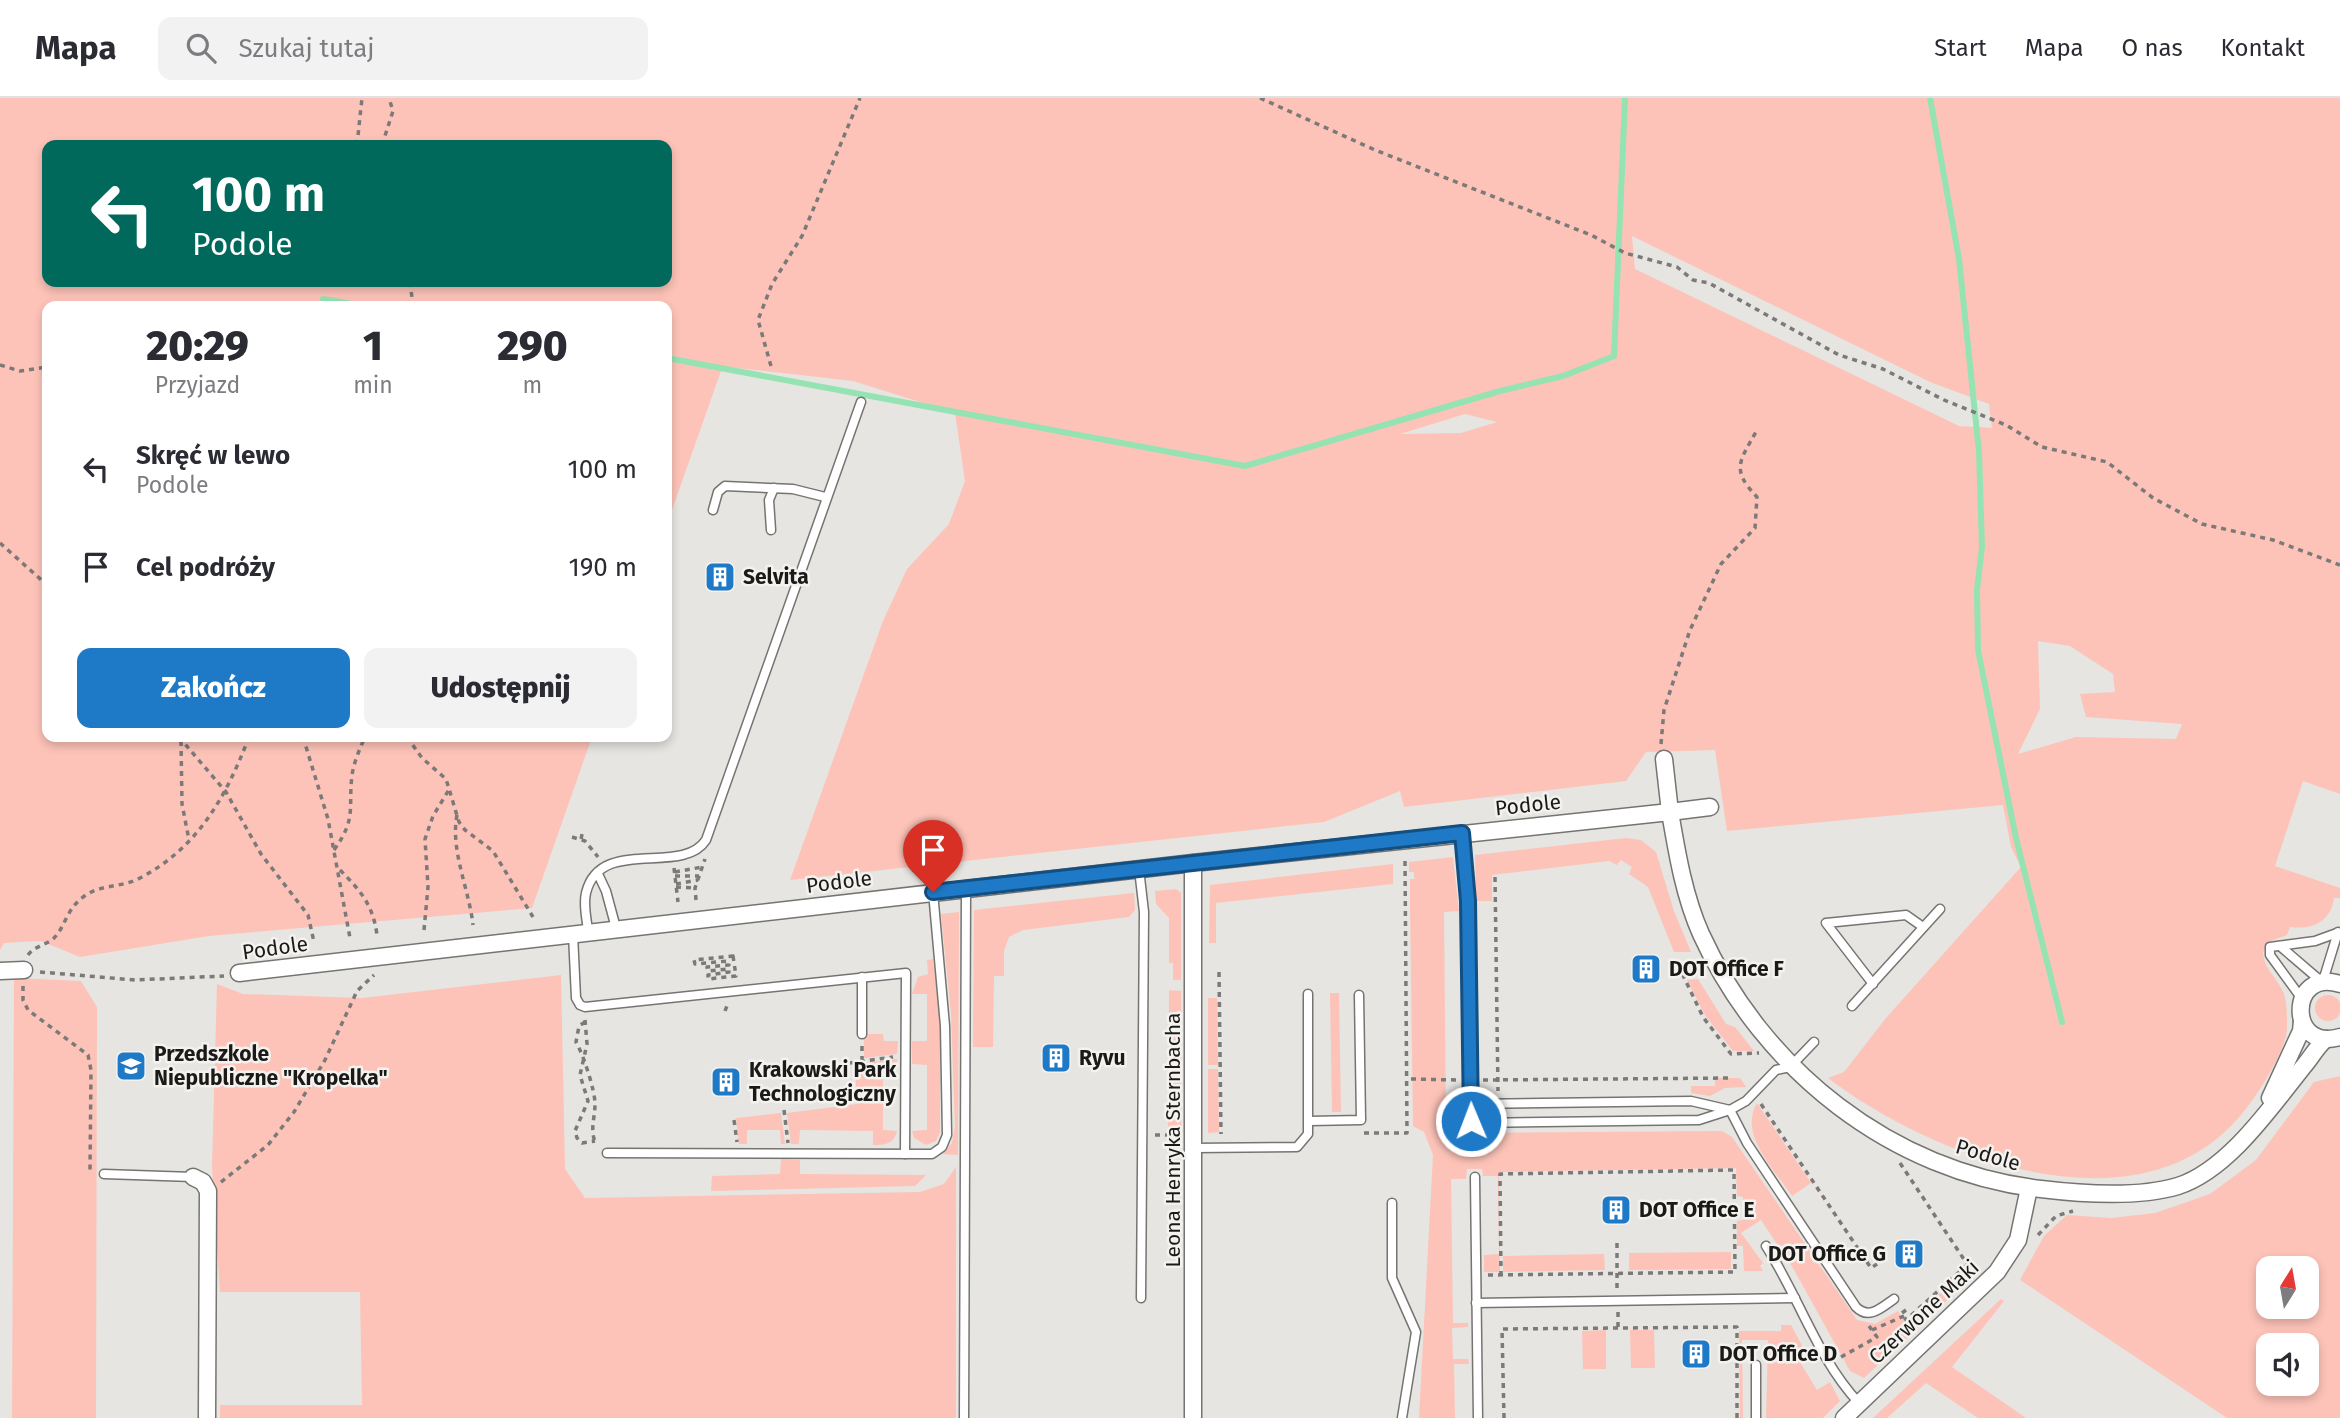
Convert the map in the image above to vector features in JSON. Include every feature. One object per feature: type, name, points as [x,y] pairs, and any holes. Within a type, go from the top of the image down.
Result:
[{"type":"street","points":[[1664,759],[1670,812],[1710,807]]},
{"type":"street","name":"Podole","points":[[239,974],[965,888],[1670,812],[1684,883],[1701,934],[1727,981],[1790,1067],[1861,1124],[1917,1154],[1966,1174],[2029,1188]]},
{"type":"street","name":"Leona Henryka Sternbacha","points":[[1193,863],[1193,1418]]},
{"type":"street","points":[[0,971],[24,971]]},
{"type":"street","points":[[2258,1122],[2297,1042],[2302,1021],[2302,999],[2310,988],[2322,981],[2340,984]]},
{"type":"street","points":[[2302,1021],[2312,1033],[2336,1038]]},
{"type":"street","points":[[2029,1188],[2123,1193],[2178,1186],[2212,1167],[2336,1038]]},
{"type":"street","points":[[193,1177],[203,1182],[208,1191],[207,1418]]},
{"type":"street","name":"Czerwone Maki","points":[[1844,1418],[1997,1272],[2018,1240],[2029,1188]]},
{"type":"lane","points":[[861,402],[825,496],[705,842],[691,853],[633,858],[601,871],[585,895],[576,998],[580,1005],[585,1007],[906,973],[905,1154]]},
{"type":"lane","points":[[713,510],[718,492],[725,486],[774,488],[825,496]]},
{"type":"lane","points":[[771,530],[769,500],[774,488]]},
{"type":"lane","points":[[1462,833],[1468,901],[1470,1104],[1471,1119],[1474,1122],[1699,1120],[1730,1111],[1746,1101],[1776,1069],[1790,1067],[1814,1042]]},
{"type":"lane","points":[[1139,869],[1144,912],[1141,1298]]},
{"type":"lane","points":[[601,871],[617,928]]},
{"type":"lane","points":[[964,1418],[965,888]]},
{"type":"lane","points":[[607,1153],[932,1154],[942,1147],[947,1135],[945,1026],[933,892]]},
{"type":"lane","points":[[1852,1006],[1940,909]]},
{"type":"lane","points":[[1873,984],[1826,923],[1906,915],[1923,927]]},
{"type":"lane","points":[[2302,999],[2270,955],[2270,947],[2315,941],[2338,931]]},
{"type":"lane","points":[[2280,946],[2322,981],[2338,931]]},
{"type":"lane","points":[[862,978],[862,1034]]},
{"type":"lane","points":[[1194,1148],[1297,1147],[1308,1134],[1308,994]]},
{"type":"lane","points":[[1309,1121],[1361,1120],[1359,995]]},
{"type":"lane","points":[[1470,1104],[1691,1101],[1706,1102],[1730,1111],[1746,1143],[1856,1307],[1863,1313],[1870,1314],[1894,1299]]},
{"type":"lane","points":[[1586,1111],[1587,1121]]},
{"type":"lane","points":[[104,1174],[193,1177]]},
{"type":"lane","points":[[1475,1177],[1478,1418]]},
{"type":"lane","points":[[1392,1203],[1392,1278],[1416,1332],[1402,1418]]},
{"type":"lane","points":[[1766,1246],[1788,1279],[1795,1298],[1830,1364],[1859,1403]]},
{"type":"lane","points":[[1476,1303],[1795,1298]]},
{"type":"lane","points":[[1756,1365],[1756,1418]]},
{"type":"path","points":[[357,140],[363,113],[362,98]]},
{"type":"path","points":[[384,140],[393,111],[389,98]]},
{"type":"path","points":[[771,366],[758,320],[772,284],[802,236],[860,98]]},
{"type":"path","points":[[1260,98],[1375,150],[1591,235],[1625,253],[1677,267],[1693,280],[1709,283],[1839,355],[1883,369],[1944,400],[2006,425],[2042,447],[2107,462],[2153,498],[2202,524],[2273,540],[2316,559],[2339,564]]},
{"type":"path","points":[[0,365],[20,371],[42,368]]},
{"type":"path","points":[[1664,759],[1660,738],[1662,718],[1690,630],[1721,564],[1755,528],[1757,497],[1741,480],[1738,466],[1757,430]]},
{"type":"path","points":[[0,543],[42,581]]},
{"type":"path","points":[[180,742],[182,804],[189,840]]},
{"type":"path","points":[[183,742],[226,792],[261,854],[307,915],[314,942]]},
{"type":"path","points":[[104,1174],[90,1176],[91,1070],[88,1055],[28,1010],[23,1000],[24,971],[29,952],[55,937],[68,912],[86,895],[126,885],[160,868],[189,840],[226,792],[247,742]]},
{"type":"path","points":[[304,742],[334,850],[350,938]]},
{"type":"path","points":[[334,850],[346,834],[353,803],[352,774],[363,742]]},
{"type":"path","points":[[410,742],[446,779],[465,830],[494,851],[533,917]]},
{"type":"path","points":[[424,930],[428,887],[425,839],[433,816],[451,787]]},
{"type":"path","points":[[457,813],[453,834],[468,892],[473,925]]},
{"type":"path","points":[[569,842],[579,839],[583,830]]},
{"type":"path","points":[[572,836],[593,850],[601,871]]},
{"type":"path","points":[[1405,859],[1409,1079],[1732,1078]]},
{"type":"path","points":[[675,873],[703,865],[695,888],[696,900]]},
{"type":"path","points":[[338,869],[361,890],[369,903],[374,914],[377,935]]},
{"type":"path","points":[[675,873],[698,878]]},
{"type":"path","points":[[675,873],[678,902]]},
{"type":"path","points":[[1495,877],[1498,1103]]},
{"type":"path","points":[[676,886],[698,878]]},
{"type":"path","points":[[676,886],[695,888]]},
{"type":"path","points":[[733,956],[736,976],[708,979],[708,975],[729,972],[729,968],[708,971],[707,967],[729,964],[728,961],[695,964],[694,960],[733,956]]},
{"type":"path","points":[[1701,965],[1677,965],[1703,1017],[1731,1054],[1761,1053]]},
{"type":"path","name":"Podole","points":[[24,971],[160,980],[208,979],[239,974]]},
{"type":"path","points":[[1219,972],[1221,1135]]},
{"type":"path","points":[[208,1191],[268,1145],[294,1112],[325,1060],[357,991],[374,975]]},
{"type":"path","points":[[585,1007],[584,1056],[580,1075],[588,1101],[575,1131],[576,1138],[582,1143],[595,1141]]},
{"type":"path","points":[[586,1022],[576,1034],[576,1041],[584,1056],[595,1105],[592,1127],[595,1141],[607,1153]]},
{"type":"path","points":[[850,1063],[906,1055]]},
{"type":"path","points":[[1213,1067],[1220,1067]]},
{"type":"path","points":[[1767,1097],[1760,1104],[1871,1268],[1877,1264]]},
{"type":"path","points":[[784,1110],[789,1153]]},
{"type":"path","points":[[734,1120],[738,1153]]},
{"type":"path","points":[[1170,1135],[1170,1146]]},
{"type":"path","points":[[1897,1159],[1977,1278]]},
{"type":"path","points":[[1476,1275],[1501,1275],[1617,1273],[1735,1272],[1734,1170],[1500,1174],[1501,1275]]},
{"type":"path","points":[[2035,1227],[2034,1239],[2056,1216],[2080,1209],[2065,1204]]},
{"type":"path","points":[[1616,1243],[1617,1273]]},
{"type":"path","points":[[1906,1310],[1902,1313],[1906,1320],[1967,1265]]},
{"type":"path","points":[[1872,1330],[1904,1316]]},
{"type":"path","points":[[1504,1418],[1502,1329],[1737,1326],[1737,1418]]},
{"type":"path","points":[[1830,1364],[1877,1337]]},
{"type":"shaded area","points":[[0,98],[2340,98],[2340,794],[2303,781],[2275,866],[2340,888],[2340,898],[2334,898],[2325,919],[2306,927],[2290,927],[2287,935],[2271,941],[2263,952],[2266,964],[2284,994],[2287,1026],[2279,1056],[2253,1099],[2206,1147],[2156,1170],[2100,1178],[2041,1173],[1982,1158],[1925,1136],[1873,1108],[1828,1078],[1844,1072],[1886,1018],[2021,867],[2011,847],[2003,805],[1727,831],[1715,750],[1646,752],[1626,781],[1404,807],[1400,791],[1324,822],[790,880],[883,621],[907,569],[949,524],[965,481],[955,413],[853,381],[674,361],[721,371],[672,510],[672,301],[42,301],[42,742],[590,742],[532,908],[209,936],[80,957],[41,941],[4,943],[0,950]],"holes":[[[1632,236],[1930,382],[1989,404],[1992,428],[1959,426],[1635,269]],[[1465,414],[1497,422],[1461,433],[1400,434]],[[2038,641],[2070,646],[2113,674],[2115,692],[2080,694],[2086,717],[2182,724],[2176,739],[2076,737],[2018,754],[2040,709]]]},
{"type":"shaded area","points":[[1626,838],[1641,840],[1656,852],[1674,911],[1691,952],[1674,952],[1648,887],[1629,874],[1632,867],[1621,860],[1617,865],[1609,861],[1492,875],[1492,901],[1476,901],[1475,855]]},
{"type":"shaded area","points":[[1453,857],[1459,911],[1444,912],[1446,1126],[1457,1126],[1457,1119],[1461,1118],[1462,1133],[1722,1131],[1732,1137],[1857,1320],[1875,1324],[1898,1311],[1907,1324],[1967,1269],[1971,1275],[1969,1280],[1864,1378],[1850,1371],[1793,1268],[1761,1220],[1741,1233],[1763,1263],[1760,1266],[1763,1271],[1744,1271],[1743,1246],[1737,1246],[1737,1221],[1743,1220],[1743,1197],[1737,1196],[1736,1168],[1499,1172],[1500,1272],[1484,1272],[1484,1255],[1499,1254],[1498,1176],[1483,1176],[1482,1169],[1467,1169],[1466,1179],[1451,1179],[1453,1323],[1468,1323],[1468,1327],[1452,1328],[1453,1359],[1468,1359],[1469,1364],[1454,1364],[1455,1418],[1419,1418],[1433,1155],[1424,1132],[1413,1126],[1410,879],[1417,879],[1414,878],[1414,872],[1409,872],[1409,862]]},
{"type":"shaded area","points":[[1393,864],[1393,884],[1216,903],[1216,943],[1209,943],[1210,885]]},
{"type":"shaded area","points":[[1176,889],[1181,893],[1181,980],[1173,980],[1173,963],[1169,963],[1169,918],[1156,904],[1155,891]]},
{"type":"shaded area","points":[[1134,893],[1135,910],[1129,917],[1023,930],[1009,937],[1004,951],[1004,976],[994,976],[993,1047],[973,1047],[974,910]]},
{"type":"shaded area","points":[[959,912],[958,1155],[942,1154],[952,1143],[955,1126],[951,1013],[941,914]]},
{"type":"shaded area","points":[[933,959],[940,1018],[940,1132],[936,1141],[926,1145],[914,1138],[912,1131],[927,1130],[927,1065],[912,1064],[912,1041],[927,1041],[927,994],[912,994],[918,977],[928,974],[927,960]]},
{"type":"shaded area","points":[[561,975],[565,1169],[585,1198],[920,1192],[944,1184],[956,1167],[956,1418],[220,1418],[220,1405],[362,1405],[360,1292],[220,1292],[212,1166],[217,984],[243,994],[362,998]]},
{"type":"shaded area","points":[[14,978],[81,981],[97,1007],[96,1418],[12,1418]]},
{"type":"shaded area","points":[[1698,979],[1726,1024],[1735,1027],[1754,1051],[1733,1051],[1705,1015],[1687,980]]},
{"type":"shaded area","points":[[1169,990],[1181,991],[1181,1145],[1171,1145],[1171,1134],[1168,1134]]},
{"type":"shaded area","points":[[1330,993],[1339,993],[1341,1112],[1332,1112]]},
{"type":"shaded area","points":[[2328,995],[2337,999],[2341,1008],[2337,1017],[2328,1021],[2319,1017],[2315,1008],[2319,999]]},
{"type":"shaded area","points":[[1208,998],[1217,998],[1218,1065],[1208,1065]]},
{"type":"shaded area","points":[[864,1034],[883,1034],[884,1041],[898,1041],[897,1054],[864,1058]]},
{"type":"shaded area","points":[[897,1059],[897,1064],[883,1064],[883,1130],[897,1131],[891,1141],[873,1145],[873,1131],[800,1130],[799,1144],[791,1144],[787,1113],[857,1104],[855,1064]]},
{"type":"shaded area","points":[[1208,1069],[1218,1069],[1219,1132],[1208,1133]]},
{"type":"shaded area","points":[[2340,1076],[2340,1418],[2227,1418],[2020,1280],[2044,1236],[2067,1215],[2111,1218],[2155,1213],[2210,1194],[2256,1160],[2314,1082]]},
{"type":"shaded area","points":[[1715,1078],[1740,1078],[1746,1087],[1725,1088],[1710,1096],[1691,1093],[1691,1086],[1715,1086]]},
{"type":"shaded area","points":[[1757,1103],[1811,1183],[1792,1196],[1768,1164],[1755,1140],[1752,1115]]},
{"type":"shaded area","points":[[781,1113],[785,1144],[781,1144],[780,1130],[747,1130],[747,1144],[739,1144],[736,1118]]},
{"type":"shaded area","points":[[781,1159],[800,1160],[800,1174],[926,1175],[915,1186],[711,1191],[712,1176],[780,1174]]},
{"type":"shaded area","points":[[1731,1252],[1731,1269],[1629,1270],[1629,1253]]},
{"type":"shaded area","points":[[1604,1254],[1605,1270],[1503,1272],[1503,1256]]},
{"type":"shaded area","points":[[2001,1299],[2004,1301],[1952,1367],[2026,1418],[1978,1418],[1926,1383],[1887,1418],[1873,1418]]},
{"type":"shaded area","points":[[1781,1325],[1791,1325],[1806,1353],[1798,1359],[1817,1390],[1830,1382],[1840,1401],[1823,1418],[1766,1418],[1768,1340],[1742,1340],[1743,1418],[1740,1418],[1739,1331],[1781,1331]]},
{"type":"shaded area","points":[[1606,1330],[1606,1369],[1583,1369],[1582,1331]]},
{"type":"shaded area","points":[[1630,1330],[1654,1330],[1655,1368],[1631,1368]]},
{"type":"waterway","points":[[672,359],[1245,466],[1500,391],[1563,376],[1614,356],[1625,98]]},
{"type":"waterway","points":[[1930,98],[1959,259],[1979,452],[1982,547],[1977,590],[1978,650],[2016,838],[2062,1022]]},
{"type":"waterway","points":[[323,299],[335,301]]},
{"type":"place","name":"Selvita","points":[[720,577]]},
{"type":"place","name":"DOT Office F","points":[[1646,969]]},
{"type":"place","name":"Ryvu","points":[[1056,1058]]},
{"type":"place","name":"Przedszkole Niepubliczne \"Kropelka\"","points":[[131,1066]]},
{"type":"place","name":"Krakowski Park Technologiczny","points":[[726,1082]]},
{"type":"place","name":"DOT Office E","points":[[1616,1210]]},
{"type":"place","name":"DOT Office G","points":[[1909,1254]]},
{"type":"place","name":"DOT Office D","points":[[1696,1354]]},
{"type":"route","points":[[933,892],[1462,833],[1468,901],[1471,1121]]}]
